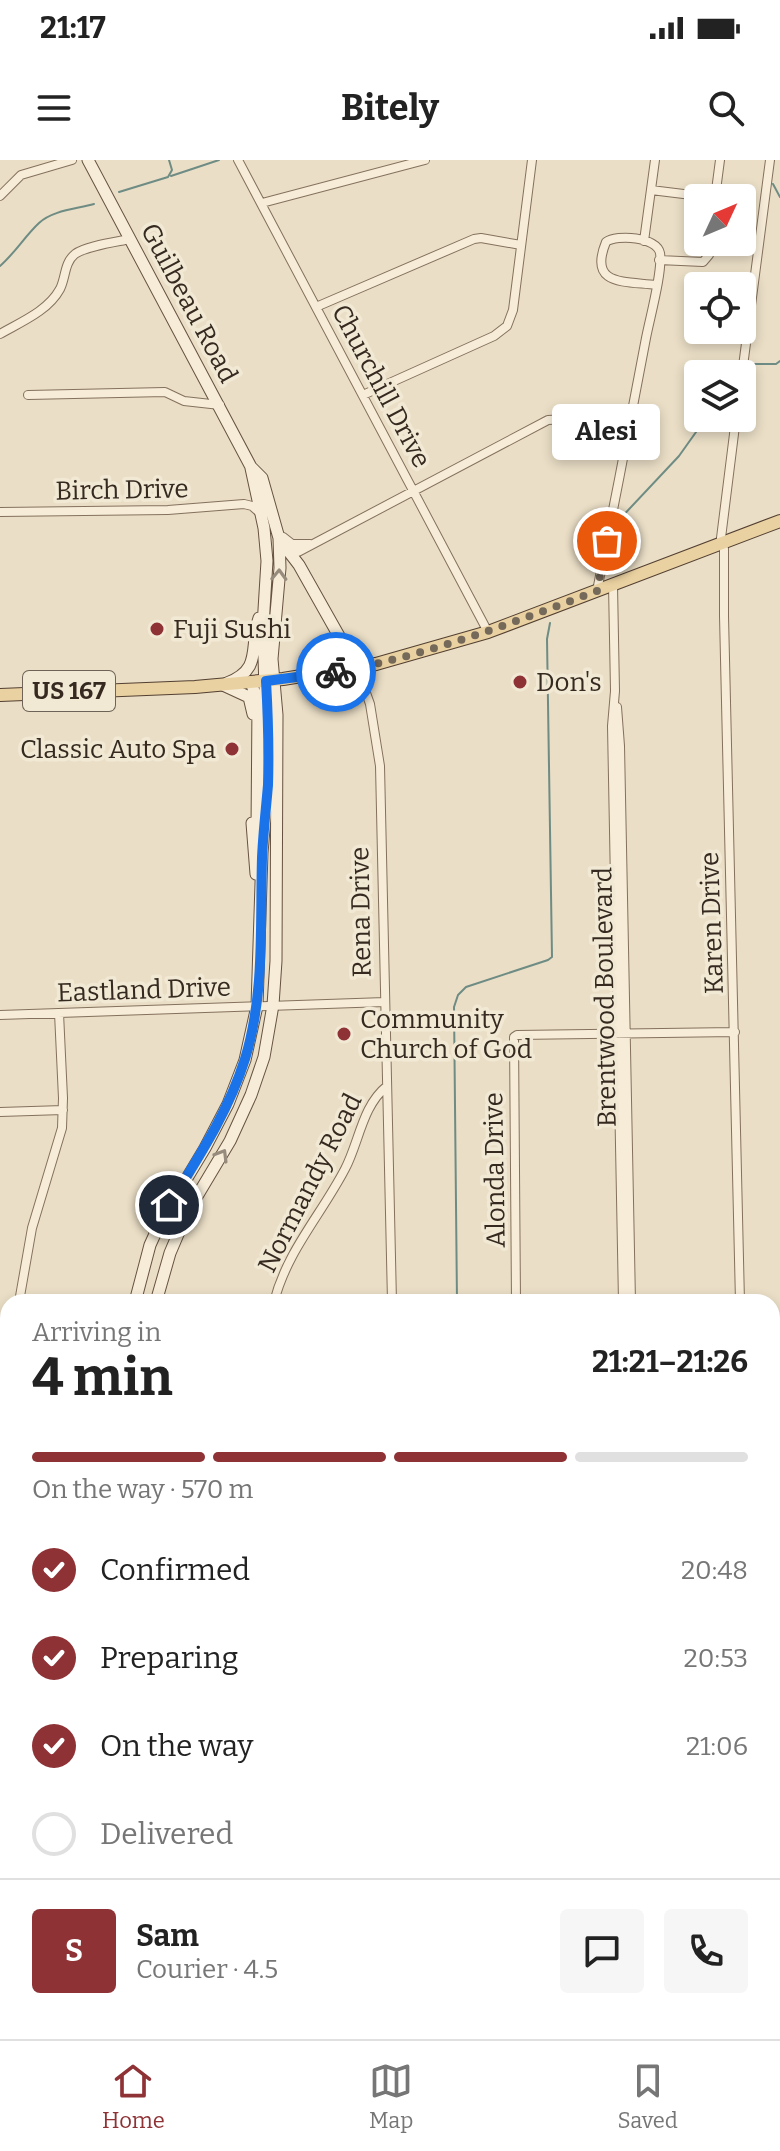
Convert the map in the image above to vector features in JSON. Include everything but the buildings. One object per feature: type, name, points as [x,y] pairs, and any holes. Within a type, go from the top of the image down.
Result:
[{"type":"main road","name":"Guilbeau Road","points":[[88,160],[251,467],[267,561],[263,605],[270,680]]},
{"type":"main road","name":"Guilbeau Road","points":[[251,467],[262,478],[278,533],[280,568],[270,680]]},
{"type":"main road","points":[[255,489],[264,502],[270,526],[290,552],[357,668]]},
{"type":"main road","name":"US 167","points":[[0,695],[251,682],[357,668],[488,632],[780,521]]},
{"type":"main road","points":[[223,684],[236,679],[252,665],[255,629],[263,605]]},
{"type":"main road","points":[[137,1294],[150,1245],[160,1223],[216,1129],[233,1093],[247,1052],[257,1006],[270,680]]},
{"type":"main road","points":[[158,1294],[170,1253],[187,1213],[230,1141],[264,1057],[273,1005],[276,931],[277,715],[270,680]]},
{"type":"main road","points":[[251,682],[258,703],[257,830],[269,871],[270,914],[276,931]]},
{"type":"main road","points":[[223,684],[243,692],[253,705],[254,867],[261,895]]},
{"type":"street","points":[[0,196],[21,175],[72,160]]},
{"type":"street","name":"Churchill Drive","points":[[238,160],[488,632]]},
{"type":"street","points":[[262,203],[425,160]]},
{"type":"street","points":[[363,395],[504,330],[512,315],[532,160]]},
{"type":"street","points":[[644,241],[655,160]]},
{"type":"street","points":[[717,184],[720,160]]},
{"type":"street","points":[[744,360],[770,160]]},
{"type":"street","points":[[651,190],[684,194]]},
{"type":"street","points":[[597,591],[656,285],[659,260],[657,247],[644,241],[618,236],[610,239],[604,246],[601,271],[612,279],[656,285]]},
{"type":"street","points":[[0,334],[38,312],[53,298],[63,284],[67,265],[73,255],[130,239]]},
{"type":"street","points":[[316,307],[474,239],[521,245]]},
{"type":"street","points":[[659,260],[703,262],[708,256]]},
{"type":"street","points":[[28,395],[165,392],[184,401],[220,405]]},
{"type":"street","points":[[290,552],[298,552],[548,420],[566,419],[628,433]]},
{"type":"street","name":"Karen Drive","points":[[734,432],[722,532],[740,1294]]},
{"type":"street","points":[[255,489],[244,504],[261,513]]},
{"type":"street","name":"Birch Drive","points":[[0,512],[168,510],[244,504]]},
{"type":"street","points":[[278,533],[292,544],[311,544]]},
{"type":"street","name":"Brentwood Boulevard","points":[[613,585],[615,691],[612,726],[631,1294]]},
{"type":"street","name":"Rena Drive","points":[[357,668],[370,704],[379,749],[392,1294]]},
{"type":"street","name":"Eastland Drive","points":[[0,1015],[385,1002]]},
{"type":"street","points":[[20,1294],[29,1241],[62,1128],[59,1013]]},
{"type":"street","points":[[622,1034],[735,1032]]},
{"type":"street","name":"Brentwood Boulevard","points":[[622,1034],[623,1294]]},
{"type":"street","name":"Alonda Drive","points":[[516,1294],[514,1037],[622,1034]]},
{"type":"street","name":"Normandy Road","points":[[277,1294],[287,1264],[345,1170],[371,1105],[387,1086]]},
{"type":"street","points":[[0,1112],[63,1110]]},
{"type":"waterway","points":[[119,192],[168,177],[172,170],[169,160]]},
{"type":"waterway","points":[[171,176],[219,160]]},
{"type":"waterway","points":[[773,184],[780,197]]},
{"type":"waterway","points":[[0,266],[45,219],[94,204]]},
{"type":"waterway","points":[[756,364],[776,364],[780,361]]},
{"type":"waterway","points":[[617,522],[679,456],[696,432]]},
{"type":"waterway","points":[[457,1294],[454,1007],[458,995],[466,987],[552,957],[547,639],[550,623]]},
{"type":"way so far","points":[[336,672],[462,641],[597,591],[607,541]]},
{"type":"place","name":"Alesi","points":[[607,541]]},
{"type":"place","name":"Fuji Sushi","points":[[157,629]]},
{"type":"place","name":"Don's","points":[[520,682]]},
{"type":"place","name":"Classic Auto Spa","points":[[232,749]]},
{"type":"place","name":"Community Church of God","points":[[344,1034]]},
{"type":"route","points":[[169,1205],[228,1104],[245,1060],[254,1023],[259,982],[262,853],[268,782],[266,681],[336,672]]}]
